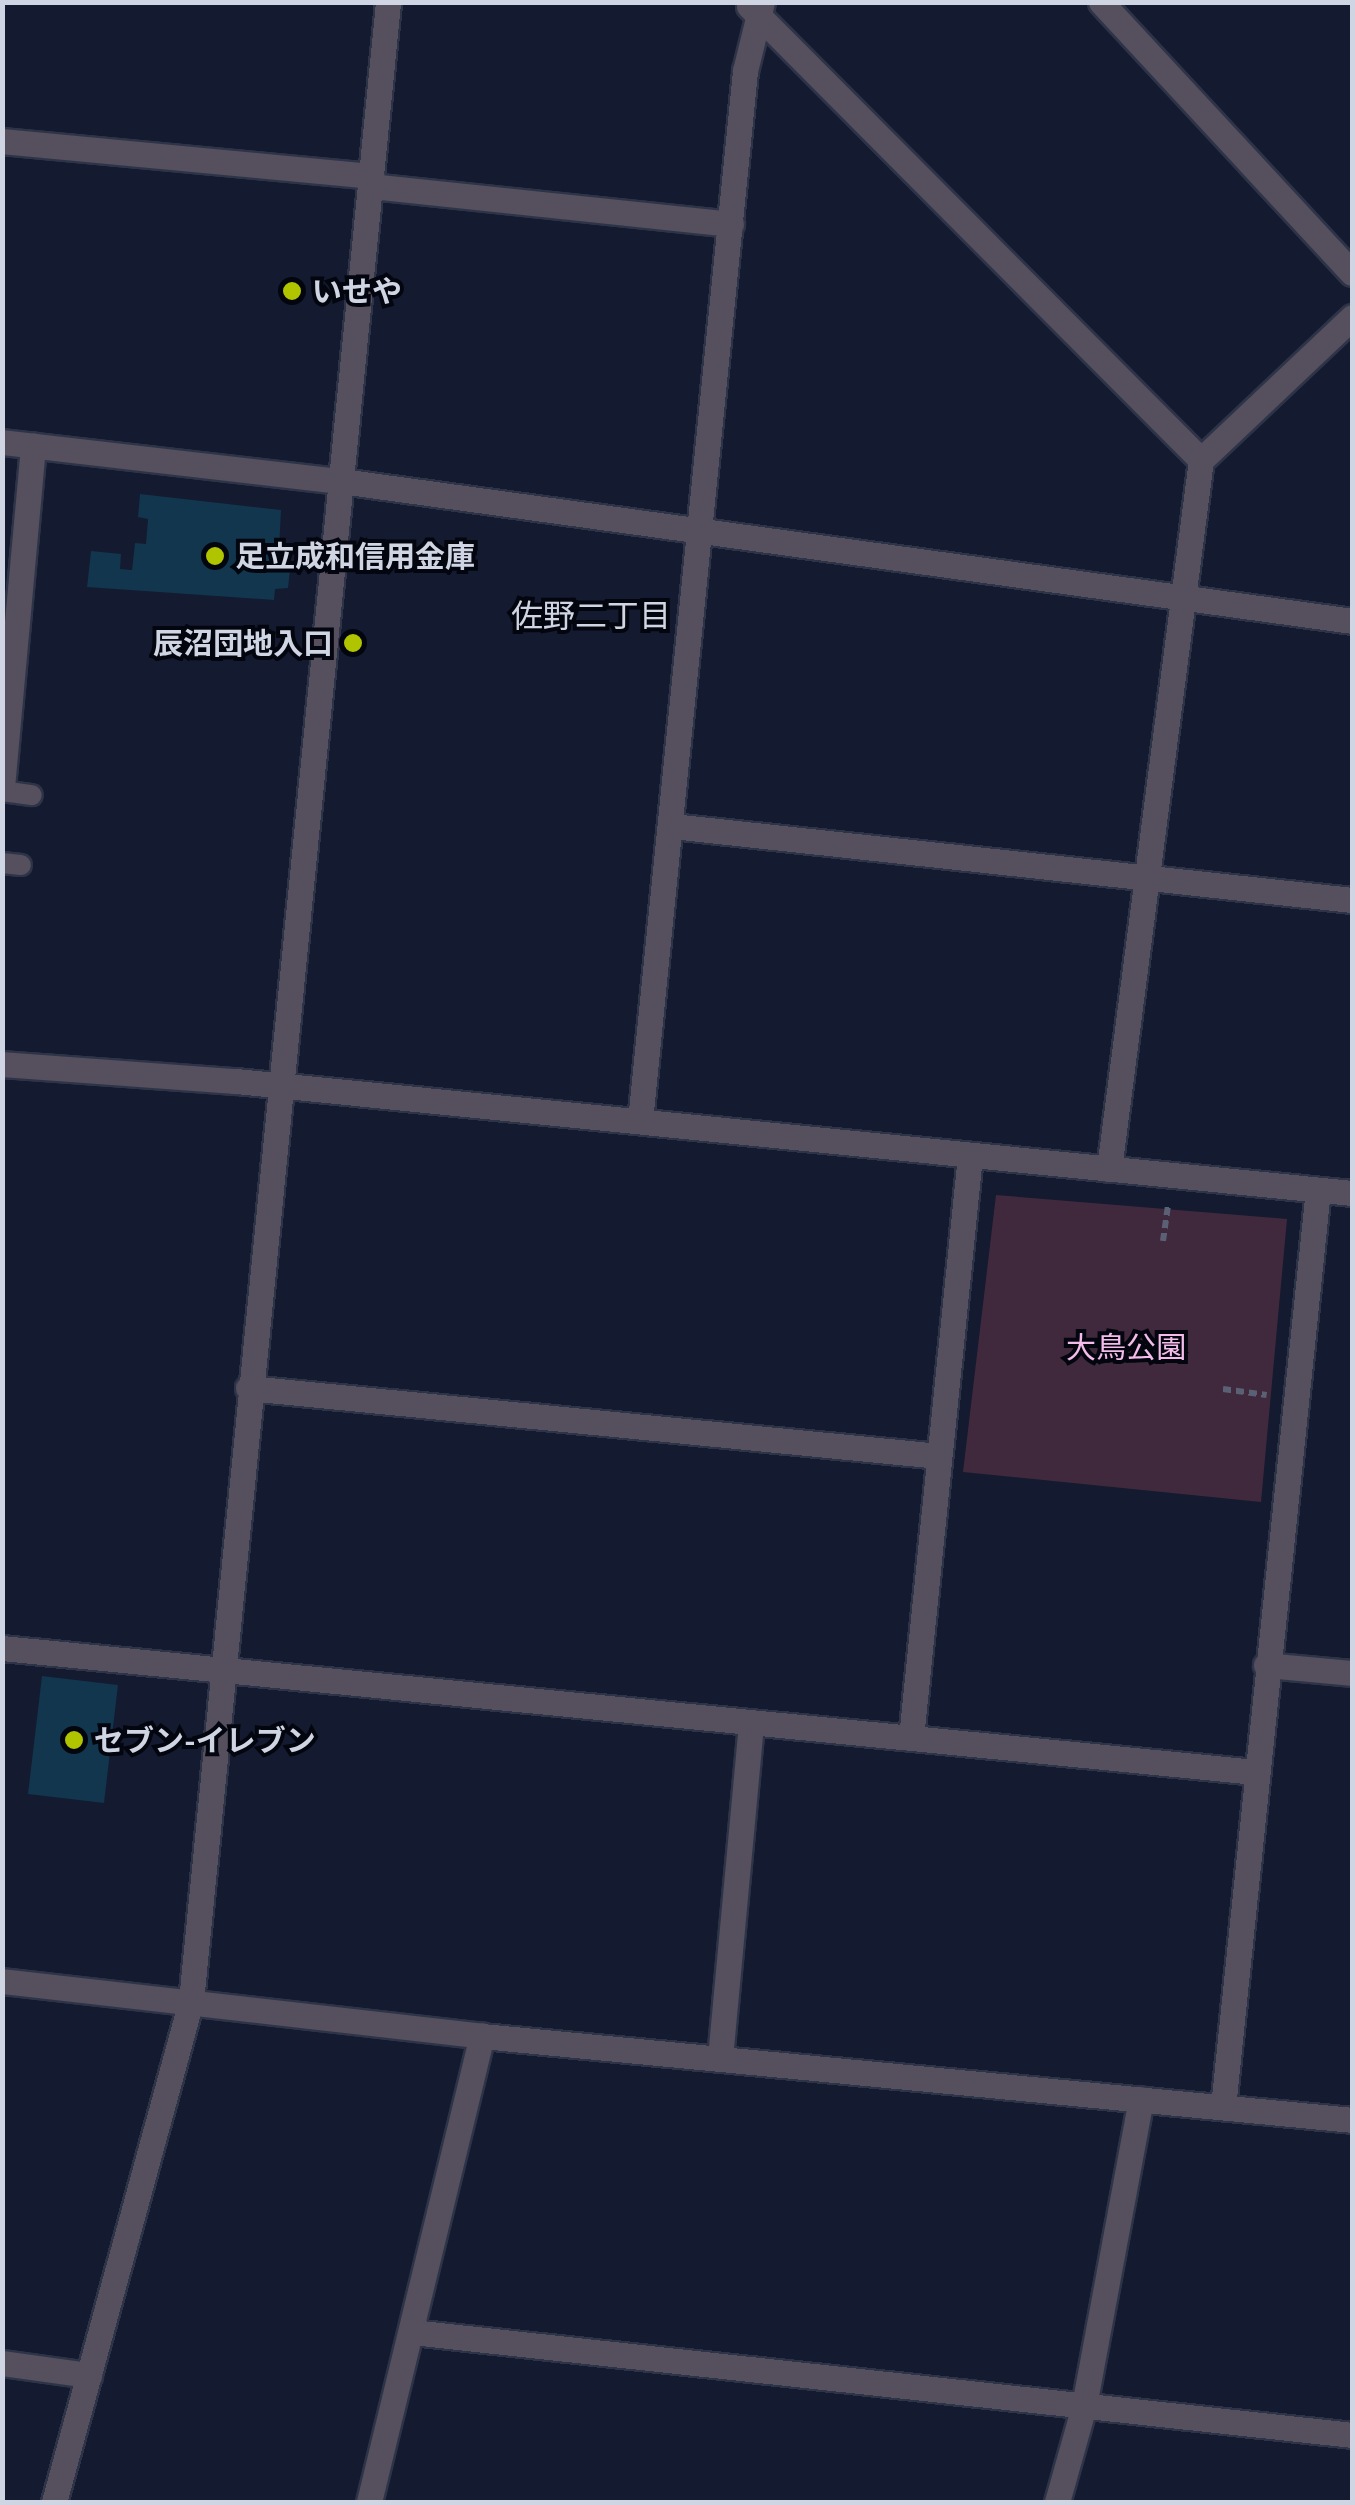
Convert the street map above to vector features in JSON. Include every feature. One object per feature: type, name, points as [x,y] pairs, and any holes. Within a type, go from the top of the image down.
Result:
[{"type":"street","points":[[54,2502],[191,2001],[277,1085],[388,2]]},
{"type":"street","points":[[1101,2],[1352,273]]},
{"type":"street","points":[[640,1121],[746,57],[755,7]]},
{"type":"street","points":[[755,7],[1201,460]]},
{"type":"street","points":[[2,141],[731,224]]},
{"type":"street","points":[[1109,1169],[1201,460],[1352,317]]},
{"type":"street","points":[[2,442],[341,481],[698,534],[1352,621]]},
{"type":"street","points":[[2,789],[32,445]]},
{"type":"street","points":[[672,826],[1352,900]]},
{"type":"street","points":[[2,1064],[277,1085],[1352,1193]]},
{"type":"street","points":[[911,1738],[970,1155]]},
{"type":"street","points":[[1223,2107],[1318,1190]]},
{"type":"street","points":[[248,1388],[940,1456]]},
{"type":"street","points":[[2,1648],[1255,1772]]},
{"type":"street","points":[[1266,1665],[1352,1673]]},
{"type":"street","points":[[720,2058],[751,1722]]},
{"type":"street","points":[[2,1982],[482,2036],[1352,2120]]},
{"type":"street","points":[[369,2502],[482,2036]]},
{"type":"street","points":[[1057,2502],[1084,2406],[1141,2099]]},
{"type":"street","points":[[412,2332],[1352,2436]]},
{"type":"street","points":[[2,2363],[89,2375]]},
{"type":"lane","points":[[2,789],[32,794]]},
{"type":"path","points":[[1163,1240],[1169,1198]]},
{"type":"path","points":[[1224,1388],[1278,1396]]},
{"type":"green space","name":"大鳥公園","points":[[996,1195],[1287,1219],[1261,1502],[963,1472]]},
{"type":"building","points":[[140,494],[281,510],[279,550],[292,552],[288,588],[275,589],[274,600],[87,587],[91,551],[121,554],[120,569],[132,570],[135,543],[146,544],[148,519],[138,517]]},
{"type":"building","points":[[42,1676],[118,1685],[104,1803],[28,1794]]},
{"type":"place","name":"いせや","points":[[292,291]]},
{"type":"place","name":"足立成和信用金庫","points":[[215,556]]},
{"type":"place","name":"辰沼団地入口","points":[[353,643]]},
{"type":"place","name":"セブン-イレブン","points":[[74,1740]]},
{"type":"district","name":"佐野二丁目","points":[[591,616]]}]
